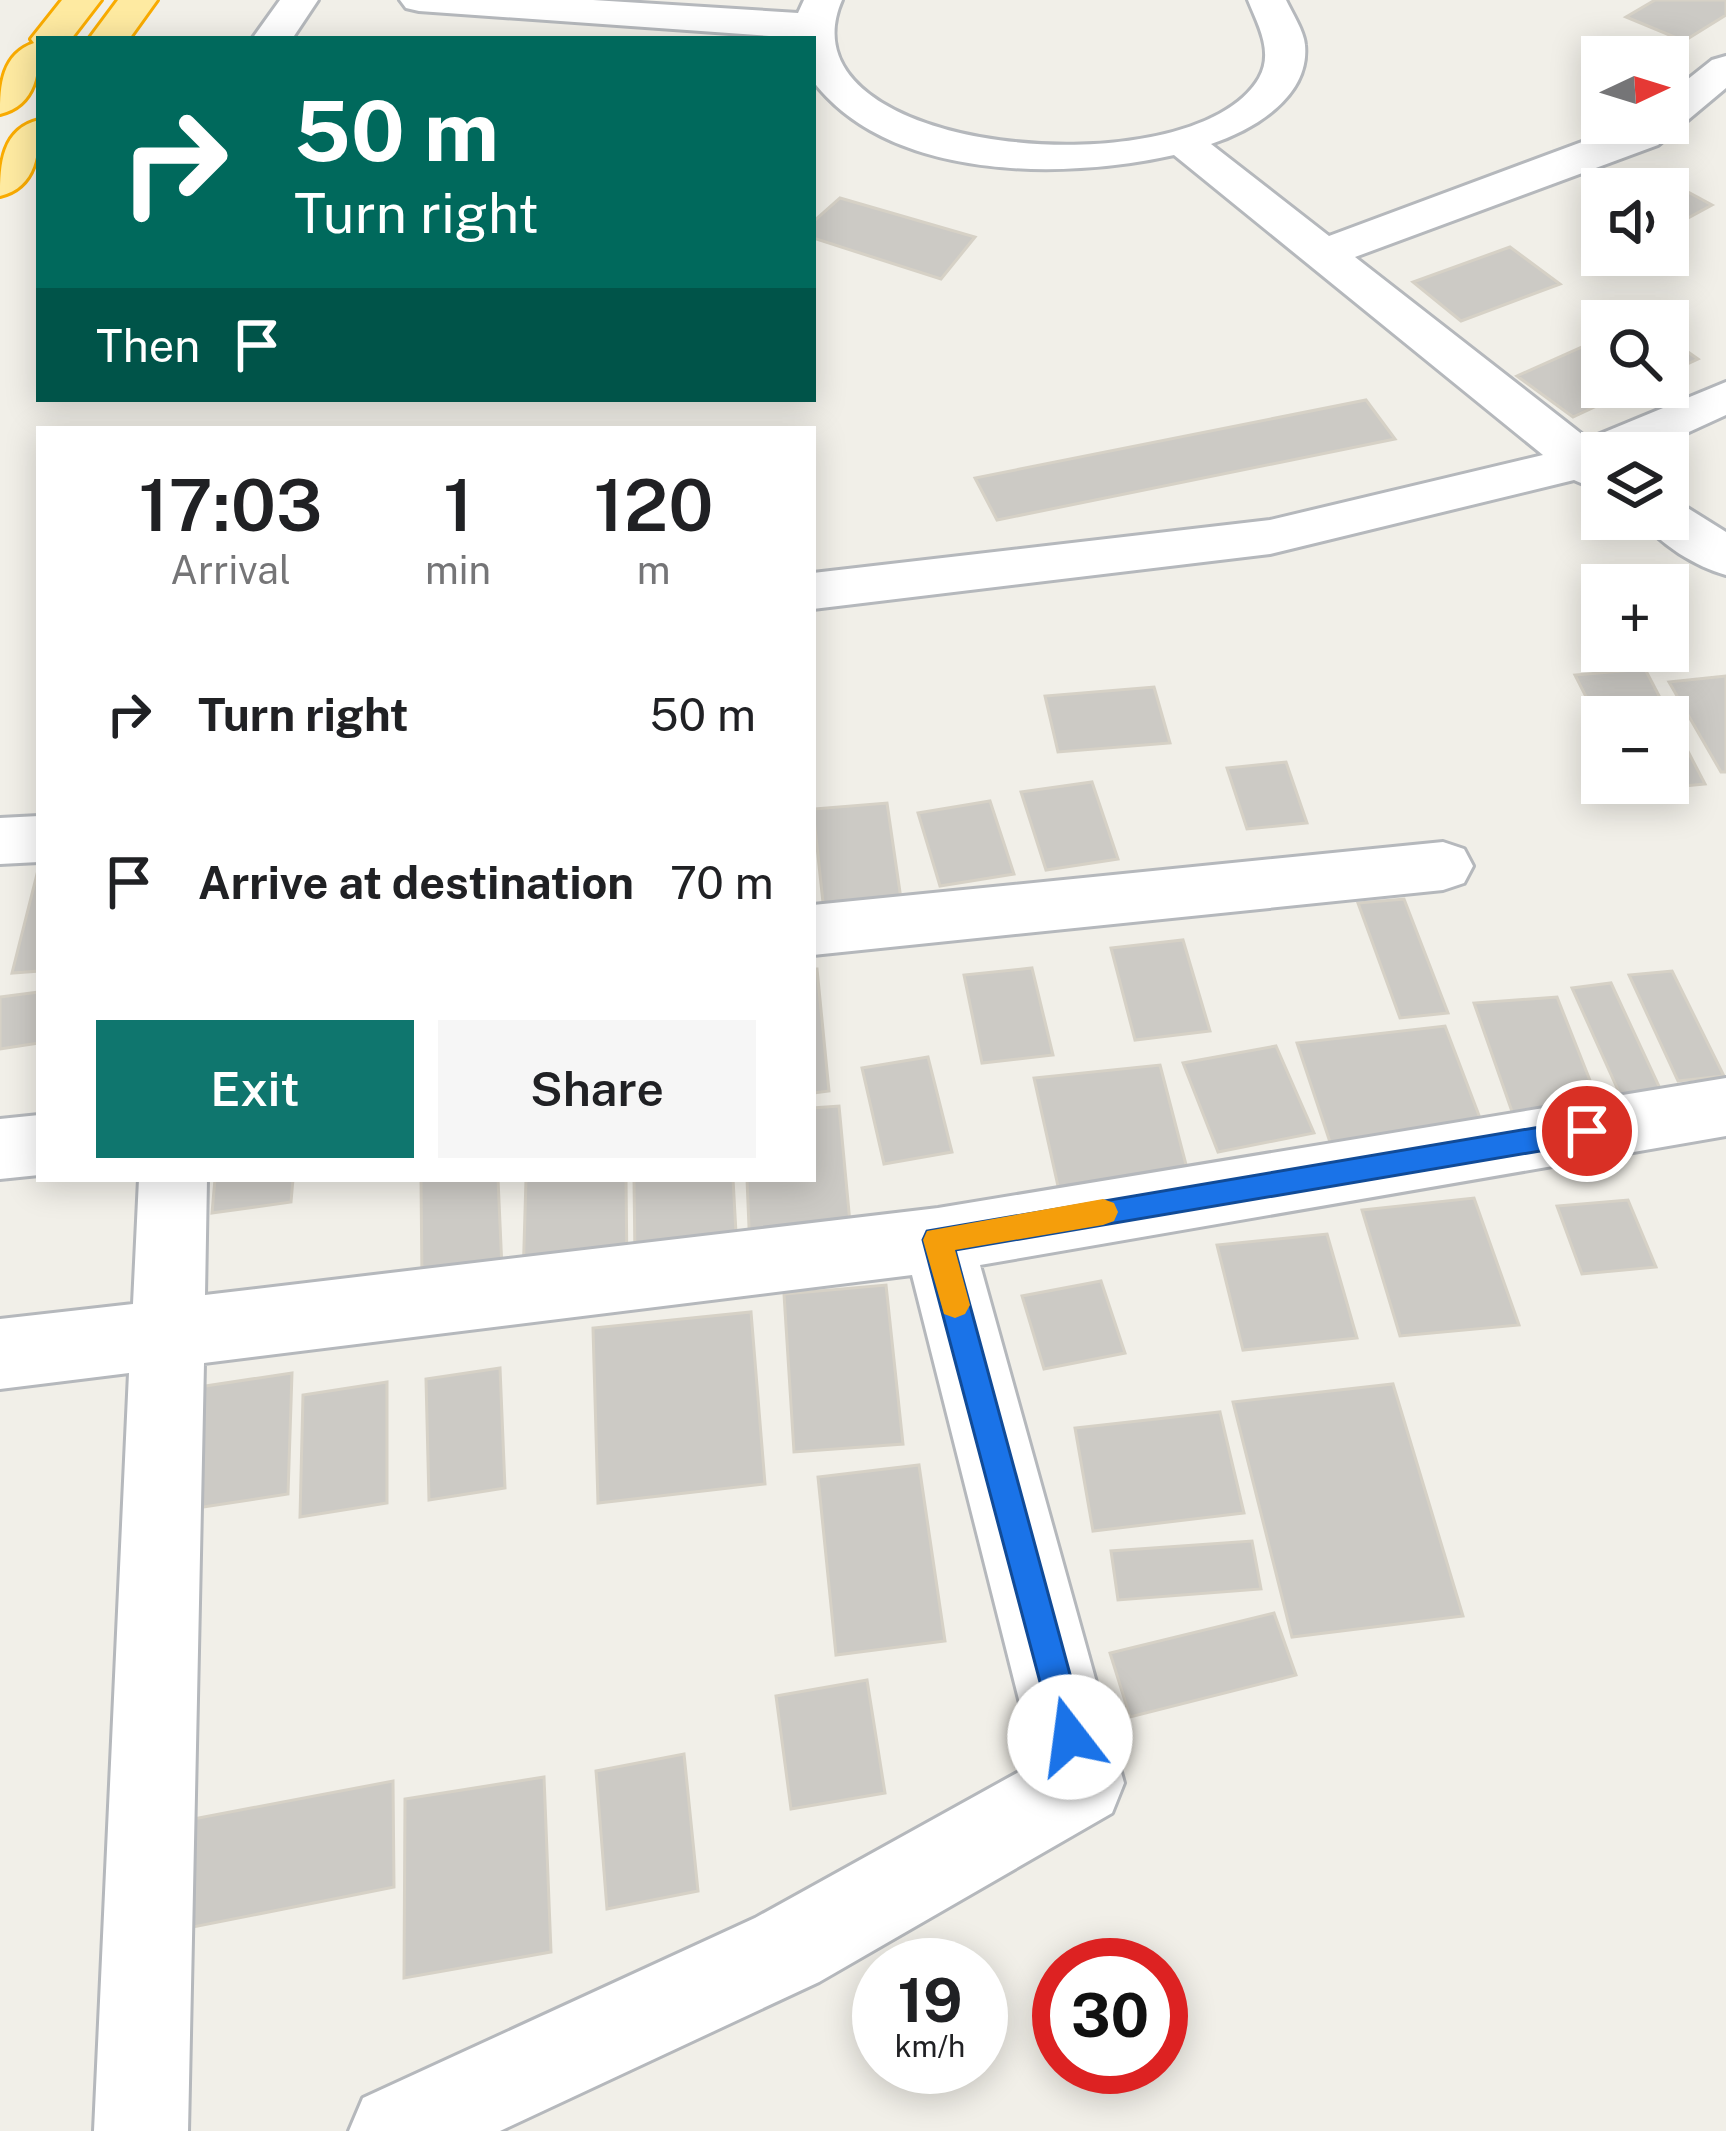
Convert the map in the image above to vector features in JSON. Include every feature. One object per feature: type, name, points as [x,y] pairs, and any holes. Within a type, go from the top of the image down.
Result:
[{"type":"highway","points":[[53,36],[82,0]]},
{"type":"highway","points":[[111,36],[138,0]]},
{"type":"highway","points":[[0,102],[36,58]]},
{"type":"highway","points":[[0,184],[36,136]]},
{"type":"street","points":[[274,36],[299,0]]},
{"type":"street","points":[[419,0],[818,13],[820,62],[850,97],[898,126],[929,138],[1038,158],[1114,156],[1183,142],[1238,118],[1273,87],[1286,52],[1285,34],[1267,0]]},
{"type":"street","points":[[1689,99],[1726,68]]},
{"type":"street","points":[[1183,142],[1581,461]]},
{"type":"street","points":[[1322,254],[1621,144]]},
{"type":"street","points":[[1660,432],[1726,397]]},
{"type":"street","points":[[816,591],[1270,537],[1581,471]]},
{"type":"street","points":[[1689,532],[1726,556]]},
{"type":"street","points":[[0,842],[36,839]]},
{"type":"street","points":[[816,930],[1443,866]]},
{"type":"street","points":[[0,1354],[938,1240],[1726,1107]]},
{"type":"street","points":[[0,1149],[36,1145]]},
{"type":"street","points":[[141,2131],[173,1182]]},
{"type":"street","points":[[397,2131],[788,1951],[1082,1783],[938,1240]]},
{"type":"building","points":[[1655,0],[1726,0],[1726,15],[1689,38],[1626,17]]},
{"type":"building","points":[[1689,193],[1712,205],[1689,217]]},
{"type":"building","points":[[840,198],[975,237],[941,279],[816,239],[816,219]]},
{"type":"building","points":[[1510,247],[1560,284],[1461,321],[1413,282]]},
{"type":"building","points":[[1581,347],[1581,408],[1592,408],[1573,417],[1517,376]]},
{"type":"building","points":[[1366,400],[1395,439],[997,520],[975,478]]},
{"type":"building","points":[[1647,672],[1659,696],[1586,696],[1575,675]]},
{"type":"building","points":[[1726,676],[1726,772],[1721,772],[1689,717],[1689,696],[1677,696],[1669,682]]},
{"type":"building","points":[[1154,687],[1170,743],[1058,752],[1045,696]]},
{"type":"building","points":[[1689,753],[1705,784],[1689,786]]},
{"type":"building","points":[[1286,762],[1307,823],[1247,829],[1227,768]]},
{"type":"building","points":[[1092,782],[1118,859],[1046,870],[1021,792]]},
{"type":"building","points":[[990,801],[1014,874],[940,886],[918,813]]},
{"type":"building","points":[[887,803],[902,906],[824,912],[816,809]]},
{"type":"building","points":[[36,878],[36,971],[12,973]]},
{"type":"building","points":[[1404,899],[1448,1013],[1400,1018],[1358,903]]},
{"type":"building","points":[[1183,940],[1210,1031],[1135,1040],[1111,948]]},
{"type":"building","points":[[1032,968],[1053,1055],[982,1063],[964,975]]},
{"type":"building","points":[[816,969],[817,969],[829,1091],[816,1093]]},
{"type":"building","points":[[1672,971],[1724,1076],[1678,1081],[1629,975]]},
{"type":"building","points":[[1611,983],[1663,1095],[1622,1099],[1572,988]]},
{"type":"building","points":[[36,992],[36,1043],[0,1049],[0,997]]},
{"type":"building","points":[[1557,997],[1604,1116],[1516,1123],[1474,1003]]},
{"type":"building","points":[[1445,1026],[1483,1126],[1331,1145],[1297,1043]]},
{"type":"building","points":[[1276,1046],[1314,1133],[1218,1152],[1183,1063]]},
{"type":"building","points":[[928,1057],[952,1152],[884,1164],[862,1068]]},
{"type":"building","points":[[1160,1065],[1190,1180],[1060,1195],[1034,1078]]},
{"type":"building","points":[[839,1106],[852,1244],[750,1251],[747,1182],[816,1182],[816,1108]]},
{"type":"building","points":[[215,1182],[293,1182],[291,1202],[212,1213]]},
{"type":"building","points":[[421,1182],[498,1182],[502,1269],[422,1280]]},
{"type":"building","points":[[526,1182],[626,1182],[627,1273],[523,1280]]},
{"type":"building","points":[[634,1182],[733,1182],[737,1251],[635,1259]]},
{"type":"building","points":[[1474,1198],[1519,1325],[1400,1336],[1362,1210]]},
{"type":"building","points":[[1628,1200],[1656,1267],[1582,1274],[1557,1206]]},
{"type":"building","points":[[1327,1234],[1357,1338],[1243,1350],[1217,1245]]},
{"type":"building","points":[[1101,1281],[1125,1353],[1044,1369],[1022,1296]]},
{"type":"building","points":[[886,1285],[903,1444],[794,1452],[784,1294]]},
{"type":"building","points":[[751,1312],[765,1484],[598,1503],[593,1328]]},
{"type":"building","points":[[500,1368],[505,1488],[429,1500],[426,1379]]},
{"type":"building","points":[[292,1373],[288,1494],[177,1511],[185,1389]]},
{"type":"building","points":[[387,1382],[387,1503],[300,1517],[303,1395]]},
{"type":"building","points":[[1393,1384],[1463,1616],[1292,1637],[1233,1402]]},
{"type":"building","points":[[1220,1412],[1244,1513],[1093,1531],[1075,1428]]},
{"type":"building","points":[[919,1465],[945,1641],[836,1655],[818,1477]]},
{"type":"building","points":[[1252,1541],[1261,1589],[1118,1600],[1111,1551]]},
{"type":"building","points":[[1274,1613],[1296,1675],[1130,1717],[1110,1653]]},
{"type":"building","points":[[867,1680],[885,1793],[791,1809],[776,1696]]},
{"type":"building","points":[[684,1754],[698,1891],[607,1909],[596,1771]]},
{"type":"building","points":[[544,1777],[551,1952],[404,1978],[405,1799]]},
{"type":"building","points":[[393,1781],[394,1887],[178,1930],[183,1821]]},
{"type":"slow traffic","points":[[955,1305],[938,1240],[1103,1212]]},
{"type":"route","points":[[1070,1737],[938,1240],[1587,1131]]}]
